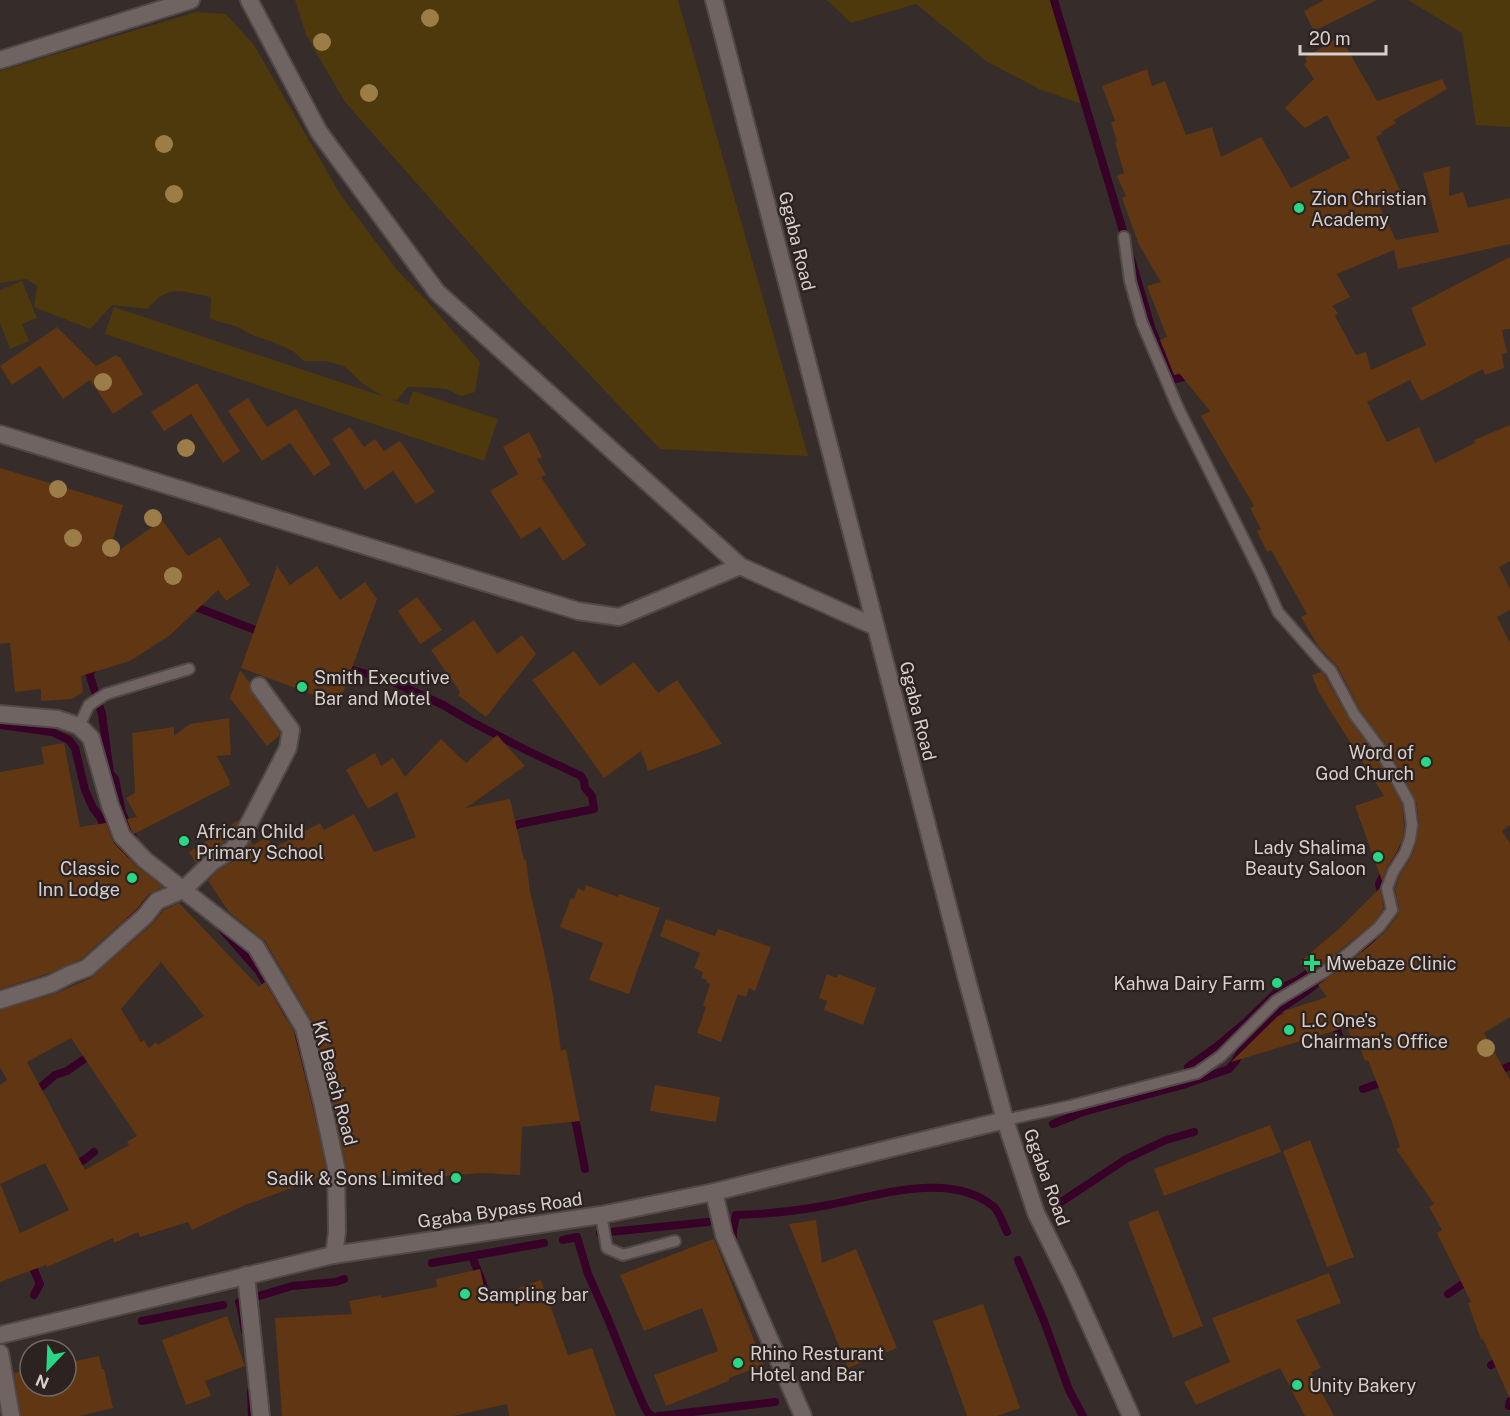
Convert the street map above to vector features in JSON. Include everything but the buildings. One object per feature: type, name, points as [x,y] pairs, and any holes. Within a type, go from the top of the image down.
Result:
[{"type":"street","points":[[0,60],[191,0]]},
{"type":"street","points":[[249,0],[319,132],[438,291],[740,566],[876,627]]},
{"type":"street","name":"Ggaba Road","points":[[714,0],[1005,1120],[1036,1213],[1071,1283],[1131,1416]]},
{"type":"street","points":[[0,434],[578,611],[619,617],[740,566]]},
{"type":"street","points":[[0,1000],[51,984],[87,968],[145,916],[158,901],[183,890],[212,862],[233,849],[244,833],[288,748],[291,730],[259,686]]},
{"type":"street","points":[[0,714],[58,718],[79,726]]},
{"type":"street","name":"KK Beach Road","points":[[79,726],[91,738],[110,805],[122,836],[145,860],[256,947],[304,1028],[336,1167],[337,1232],[333,1255]]},
{"type":"street","name":"Ggaba Bypass Road","points":[[0,1335],[333,1255],[601,1215],[714,1192],[1005,1120]]},
{"type":"street","points":[[714,1192],[724,1235],[803,1416]]},
{"type":"street","points":[[246,1275],[261,1416]]},
{"type":"street","points":[[0,1353],[11,1416]]},
{"type":"lane","points":[[1005,1120],[1070,1106],[1197,1073],[1221,1056],[1276,1001],[1324,972],[1379,927],[1392,910],[1387,888],[1393,872],[1405,853],[1412,825],[1409,802],[1378,746],[1354,714],[1331,671],[1278,612],[1262,574],[1178,408],[1142,323],[1130,281],[1124,237]]},
{"type":"lane","points":[[79,726],[89,705],[106,694],[189,669]]},
{"type":"lane","points":[[601,1215],[607,1248],[623,1255],[675,1240]]},
{"type":"shaded area","points":[[295,0],[678,0],[808,456],[660,449],[522,303],[345,102],[306,35]]},
{"type":"shaded area","points":[[827,0],[1053,0],[1082,104],[1039,89],[986,61],[916,4],[851,23]]},
{"type":"shaded area","points":[[1408,0],[1510,0],[1510,127],[1476,125],[1462,33]]},
{"type":"shaded area","points":[[196,12],[226,14],[254,45],[340,194],[397,270],[480,362],[475,392],[461,396],[447,389],[408,387],[397,400],[390,399],[408,405],[413,391],[498,419],[484,461],[105,334],[114,307],[382,396],[363,384],[344,366],[326,361],[304,361],[293,351],[238,327],[210,319],[211,297],[176,291],[162,295],[148,309],[112,305],[90,329],[34,307],[37,286],[26,279],[0,283],[0,71]]},
{"type":"shaded area","points":[[22,281],[37,318],[22,324],[29,341],[10,349],[0,323],[0,290]]},
{"type":"waterway","points":[[1054,0],[1126,241]]},
{"type":"waterway","points":[[1131,259],[1152,330],[1173,380],[1192,372]]},
{"type":"waterway","points":[[188,604],[263,633]]},
{"type":"waterway","points":[[92,667],[89,673],[102,714],[110,773],[115,779],[122,813],[136,844]]},
{"type":"waterway","points":[[341,667],[389,680],[581,776],[585,788],[592,796],[594,809],[519,824],[509,828],[511,831]]},
{"type":"waterway","points":[[0,725],[52,732],[69,740],[75,748],[85,790],[93,808],[125,856]]},
{"type":"waterway","points":[[1390,759],[1410,786],[1416,811],[1416,823],[1421,827],[1428,824]]},
{"type":"waterway","points":[[1379,906],[1382,896],[1379,884],[1391,858],[1403,847]]},
{"type":"waterway","points":[[129,915],[157,891],[148,883]]},
{"type":"waterway","points":[[222,929],[258,970],[283,1016]]},
{"type":"waterway","points":[[1356,950],[1373,942]]},
{"type":"waterway","points":[[1188,1067],[1246,1022],[1281,988],[1317,967]]},
{"type":"waterway","points":[[1053,1124],[1083,1112],[1183,1085],[1229,1069],[1243,1047],[1280,1009],[1328,974]]},
{"type":"waterway","points":[[1335,1021],[1340,1041]]},
{"type":"waterway","points":[[294,1038],[305,1069],[318,1121]]},
{"type":"waterway","points":[[34,1094],[55,1075],[67,1071],[93,1053]]},
{"type":"waterway","points":[[1496,1072],[1510,1066]]},
{"type":"waterway","points":[[1363,1089],[1386,1081]]},
{"type":"waterway","points":[[574,1113],[585,1169]]},
{"type":"waterway","points":[[1058,1204],[1126,1159],[1166,1140],[1194,1132]]},
{"type":"waterway","points":[[73,1166],[94,1152]]},
{"type":"waterway","points":[[733,1243],[736,1215],[794,1211],[891,1192],[936,1188],[957,1190],[977,1196],[996,1209],[1007,1232]]},
{"type":"waterway","points":[[600,1233],[708,1222]]},
{"type":"waterway","points":[[563,1240],[577,1237],[588,1274],[644,1406],[652,1416]]},
{"type":"waterway","points":[[432,1263],[544,1243]]},
{"type":"waterway","points":[[472,1256],[492,1308]]},
{"type":"waterway","points":[[1018,1260],[1044,1321],[1069,1390],[1083,1416]]},
{"type":"waterway","points":[[30,1261],[40,1284],[34,1295]]},
{"type":"waterway","points":[[245,1331],[239,1302],[292,1286],[336,1282],[344,1279]]},
{"type":"waterway","points":[[1448,1294],[1470,1279]]},
{"type":"waterway","points":[[142,1321],[223,1305]]},
{"type":"waterway","points":[[1491,1365],[1510,1356]]},
{"type":"waterway","points":[[251,1391],[252,1416]]},
{"type":"waterway","points":[[1509,1406],[1510,1401]]},
{"type":"waterway","points":[[659,1416],[775,1402]]},
{"type":"place","name":"Zion Christian Academy","points":[[1299,208]]},
{"type":"place","name":"Smith Executive Bar and Motel","points":[[302,687]]},
{"type":"place","name":"Word of God Church","points":[[1426,762]]},
{"type":"place","name":"African Child Primary School","points":[[184,841]]},
{"type":"place","name":"Lady Shalima Beauty Saloon","points":[[1378,857]]},
{"type":"place","name":"Classic Inn Lodge","points":[[132,878]]},
{"type":"place","name":"Mwebaze Clinic","points":[[1312,963]]},
{"type":"place","name":"Kahwa Dairy Farm","points":[[1277,983]]},
{"type":"place","name":"L.C One's Chairman's Office","points":[[1289,1030]]},
{"type":"place","name":"Sadik & Sons Limited","points":[[456,1178]]},
{"type":"place","name":"Sampling bar","points":[[465,1294]]},
{"type":"place","name":"Rhino Resturant Hotel and Bar","points":[[738,1363]]},
{"type":"place","name":"Unity Bakery","points":[[1297,1385]]}]
